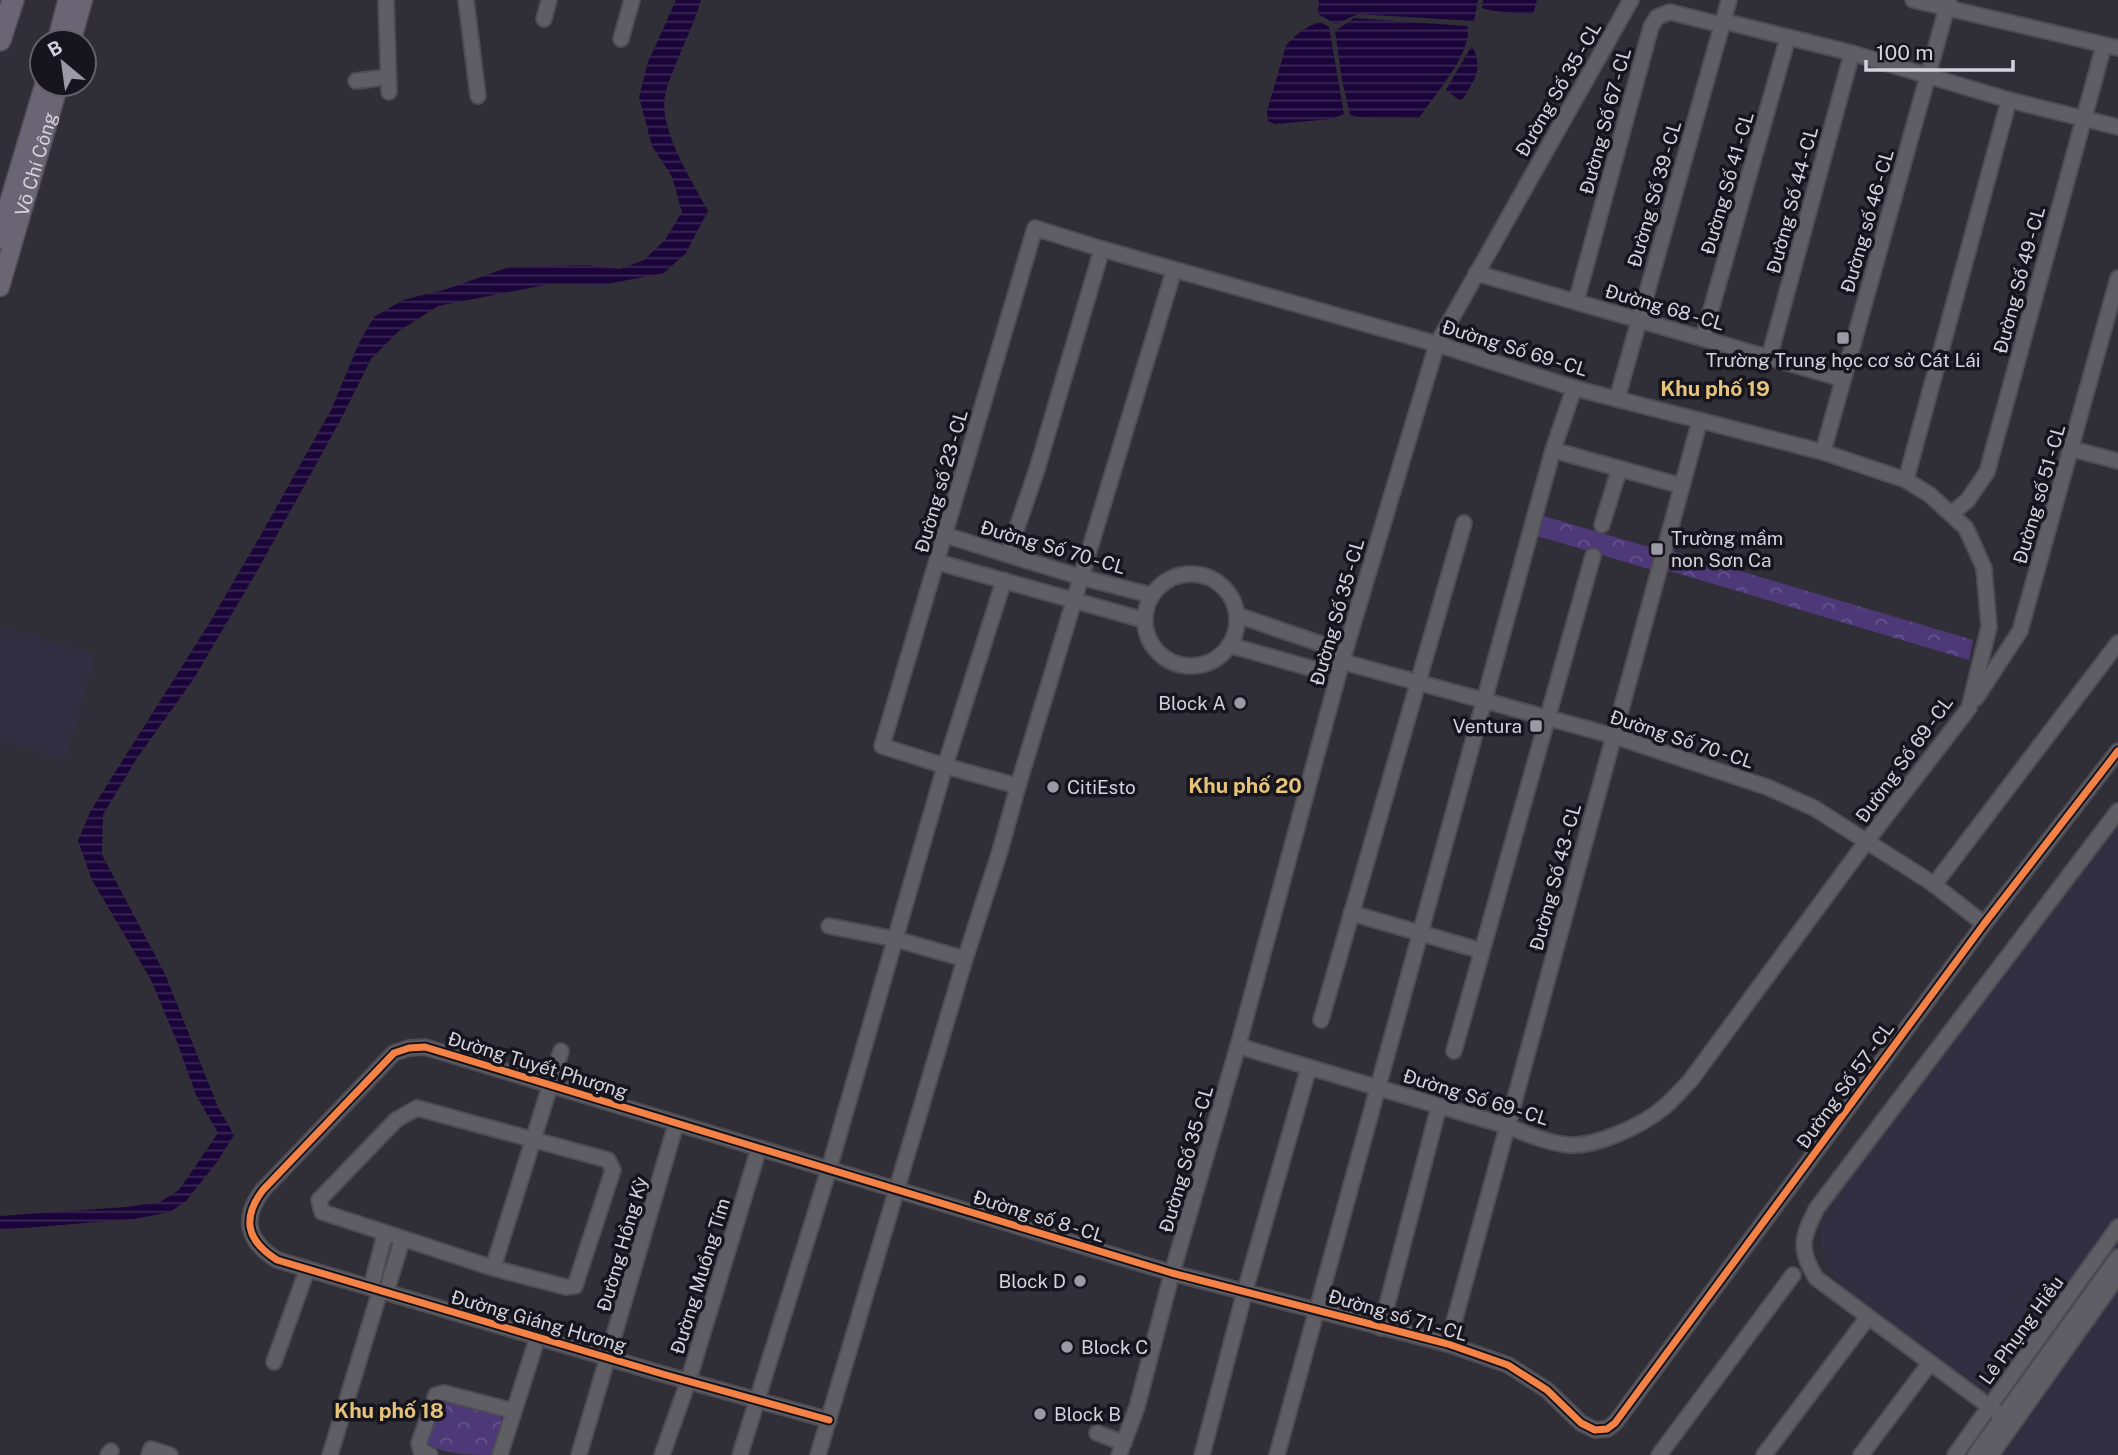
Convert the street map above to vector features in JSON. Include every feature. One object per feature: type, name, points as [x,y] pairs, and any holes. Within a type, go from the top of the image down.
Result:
[{"type":"highway","points":[[0,40],[13,0]]},
{"type":"highway","points":[[62,28],[69,0]]},
{"type":"highway","name":"Võ Chí Công","points":[[0,238],[42,98]]},
{"type":"main road","points":[[75,28],[83,0]]},
{"type":"main road","name":"Võ Chí Công","points":[[0,287],[55,98]]},
{"type":"street","points":[[356,81],[389,85],[386,0]]},
{"type":"street","points":[[466,0],[478,96]]},
{"type":"street","points":[[544,19],[549,0]]},
{"type":"street","points":[[621,39],[632,0]]},
{"type":"street","name":"Đường Số 35 - CL","points":[[1121,1449],[1137,1407],[1172,1273],[1238,1046],[1339,661],[1437,344],[1631,0]]},
{"type":"street","name":"Đường Số 39 - CL","points":[[1618,399],[1729,0]]},
{"type":"street","points":[[1913,0],[1948,4],[2111,46]]},
{"type":"street","name":"Đường số 46 - CL","points":[[1823,452],[1948,4]]},
{"type":"street","name":"Đường Số 67 - CL","points":[[1576,302],[1651,27],[1657,17],[1670,12],[1722,23]]},
{"type":"street","points":[[1722,23],[1852,53],[2009,100],[2118,127]]},
{"type":"street","name":"Đường Số 41 - CL","points":[[1703,338],[1788,37]]},
{"type":"street","name":"Đường Số 49 - CL","points":[[1952,513],[1967,501],[1987,472],[2082,117],[2111,46]]},
{"type":"street","name":"Đường Số 44 - CL","points":[[1769,358],[1852,53]]},
{"type":"street","points":[[1906,480],[2009,100]]},
{"type":"street","name":"Đường Số 69 - CL","points":[[1035,228],[1437,344],[1574,388],[1823,452],[1906,480],[1930,495],[1966,528],[1984,568],[1989,627],[1969,708],[1690,1081],[1663,1108],[1634,1127],[1597,1140],[1571,1145],[1540,1139],[1507,1126],[1238,1046]]},
{"type":"street","name":"Đường số 23 - CL","points":[[945,766],[882,746],[1035,228]]},
{"type":"street","points":[[1008,554],[1037,470],[1102,249]]},
{"type":"street","points":[[818,1455],[1174,270]]},
{"type":"street","name":"Đường 68 - CL","points":[[1476,273],[1843,379]]},
{"type":"street","name":"Đường số 51 - CL","points":[[1969,708],[2021,631],[2118,278]]},
{"type":"street","points":[[1277,1455],[1553,450],[1574,388]]},
{"type":"street","name":"Đường Số 43 - CL","points":[[1448,1344],[1700,420]]},
{"type":"street","points":[[2072,449],[2118,461]]},
{"type":"street","points":[[1553,450],[1682,486]]},
{"type":"street","points":[[1602,525],[1619,470]]},
{"type":"street","points":[[1321,1020],[1464,523]]},
{"type":"street","name":"Đường Số 70 - CL","points":[[945,535],[1080,577],[1151,595]]},
{"type":"street","points":[[1454,1051],[1593,556]]},
{"type":"street","points":[[937,562],[1144,620]]},
{"type":"street","points":[[1195,574],[1210,578],[1223,587],[1232,599],[1237,615],[1236,630],[1229,645],[1219,656],[1192,666],[1178,664],[1154,648],[1147,635],[1144,620],[1151,595],[1164,582],[1179,575],[1195,574]]},
{"type":"street","points":[[740,1455],[829,1169],[945,766],[1003,580]]},
{"type":"street","name":"Đường Số 70 - CL","points":[[1237,615],[1327,646],[1339,661],[1614,736],[1767,787],[1814,808],[1934,885],[1984,924]]},
{"type":"street","points":[[1934,885],[2118,643]]},
{"type":"street","name":"Đường Số 70 - CL","points":[[1229,645],[1317,670],[1339,661]]},
{"type":"street","name":"Đường Số 57 - CL","points":[[1595,1430],[1607,1429],[1615,1423],[1984,924],[2118,751]]},
{"type":"street","points":[[945,766],[1018,786]]},
{"type":"street","points":[[2000,1415],[1816,1278],[1807,1264],[1802,1245],[1806,1229],[1825,1197],[2118,811]]},
{"type":"street","points":[[1351,913],[1482,951]]},
{"type":"street","points":[[829,926],[895,939],[965,959]]},
{"type":"street","name":"Đường Tuyết Phượng","points":[[379,1291],[277,1260],[264,1252],[250,1231],[249,1216],[263,1189],[394,1053],[409,1048],[425,1047],[829,1169]]},
{"type":"street","points":[[493,1268],[561,1051]]},
{"type":"street","points":[[1202,1455],[1245,1291],[1309,1067]]},
{"type":"street","points":[[1381,1328],[1439,1106]]},
{"type":"street","points":[[417,1108],[534,1140],[608,1160],[614,1170],[578,1283],[572,1288],[401,1240],[322,1212],[318,1200],[396,1120],[417,1108]]},
{"type":"street","name":"Đường Hồng Kỳ","points":[[579,1455],[676,1124]]},
{"type":"street","name":"Đường Muồng Tím","points":[[662,1455],[688,1382],[759,1148]]},
{"type":"street","name":"Đường số 8 - CL","points":[[829,1169],[1172,1273]]},
{"type":"street","name":"Lê Phụng Hiểu","points":[[2080,1303],[2118,1227]]},
{"type":"street","points":[[379,1291],[385,1234]]},
{"type":"street","name":"Lê Phụng Hiểu","points":[[1962,1455],[2000,1415],[2080,1303],[2118,1237]]},
{"type":"street","points":[[330,1455],[379,1291],[401,1240]]},
{"type":"street","name":"Lê Phụng Hiểu","points":[[1975,1455],[2000,1415],[2080,1303],[2118,1257]]},
{"type":"street","points":[[274,1362],[307,1270]]},
{"type":"street","name":"Đường số 71 - CL","points":[[1172,1273],[1448,1344],[1508,1366],[1547,1390],[1581,1423],[1595,1430]]},
{"type":"street","points":[[1660,1455],[1793,1275]]},
{"type":"street","name":"Lê Phụng Hiểu","points":[[2080,1303],[2118,1276]]},
{"type":"street","name":"Đường Giáng Hương","points":[[379,1291],[688,1382],[829,1420]]},
{"type":"street","points":[[1764,1455],[1868,1317]]},
{"type":"street","points":[[500,1455],[538,1336]]},
{"type":"street","points":[[1861,1455],[1930,1363]]},
{"type":"street","points":[[430,1455],[421,1451],[419,1443],[436,1395],[443,1394],[514,1411]]},
{"type":"street","name":"Lê Phụng Hiểu","points":[[1955,1455],[2000,1415]]},
{"type":"street","name":"Lê Phụng Hiểu","points":[[1991,1455],[2000,1415]]},
{"type":"street","points":[[1097,1433],[1121,1449]]},
{"type":"street","points":[[149,1455],[151,1449],[170,1455]]},
{"type":"shaded area","points":[[676,0],[701,0],[670,79],[664,105],[666,121],[677,153],[708,211],[686,253],[664,273],[602,285],[550,284],[438,306],[399,331],[371,359],[256,573],[193,680],[137,758],[103,815],[102,855],[165,974],[218,1107],[234,1135],[217,1162],[186,1201],[170,1212],[134,1219],[0,1230],[0,1216],[160,1202],[179,1190],[218,1133],[196,1095],[151,980],[92,880],[78,841],[90,812],[210,622],[259,538],[331,410],[359,343],[374,317],[403,300],[447,289],[509,267],[586,265],[620,269],[644,260],[665,240],[682,212],[672,177],[652,146],[639,97],[648,62]]},
{"type":"shaded area","points":[[1319,0],[1478,0],[1474,21],[1358,14],[1336,24],[1318,14]]},
{"type":"shaded area","points":[[1483,0],[1537,0],[1533,14],[1529,14],[1482,8]]},
{"type":"shaded area","points":[[1354,18],[1467,26],[1468,36],[1459,60],[1419,118],[1350,115],[1335,31]]},
{"type":"shaded area","points":[[1321,22],[1329,27],[1344,114],[1331,119],[1275,124],[1268,121],[1267,111],[1286,46],[1301,31]]},
{"type":"shaded area","points":[[1471,47],[1476,55],[1476,74],[1463,99],[1459,100],[1446,90]]},
{"type":"shaded area","points":[[0,626],[89,652],[94,662],[65,760],[0,741]]},
{"type":"shaded area","points":[[2118,819],[2118,1449],[2114,1455],[1998,1455],[2028,1411],[1964,1376],[1840,1284],[1822,1257],[1820,1228],[1829,1204]]},
{"type":"green space","points":[[1540,515],[1656,549],[1652,570],[1534,535]]},
{"type":"green space","points":[[1669,550],[1973,640],[1969,660],[1663,569]]},
{"type":"green space","points":[[442,1399],[498,1412],[502,1428],[493,1455],[447,1452],[425,1441]]},
{"type":"cycle path","points":[[829,1420],[666,1375],[277,1260],[267,1253],[254,1237],[250,1229],[252,1210],[263,1190],[394,1053],[425,1047],[1172,1273],[1448,1344],[1508,1365],[1547,1390],[1581,1423],[1595,1430],[1607,1429],[1615,1423],[1984,924],[2118,751]]},
{"type":"place","name":"Trường Trung học cơ sở Cát Lái","points":[[1843,338]]},
{"type":"place","name":"Trường mầm non Sơn Ca","points":[[1657,549]]},
{"type":"place","name":"Block A","points":[[1240,703]]},
{"type":"place","name":"Ventura","points":[[1536,726]]},
{"type":"place","name":"CitiEsto","points":[[1053,787]]},
{"type":"place","name":"Block D","points":[[1080,1281]]},
{"type":"place","name":"Block C","points":[[1067,1347]]},
{"type":"place","name":"Block B","points":[[1040,1414]]},
{"type":"district","name":"Khu phố 19","points":[[1715,389]]},
{"type":"district","name":"Khu phố 20","points":[[1245,786]]},
{"type":"district","name":"Khu phố 18","points":[[389,1411]]}]
